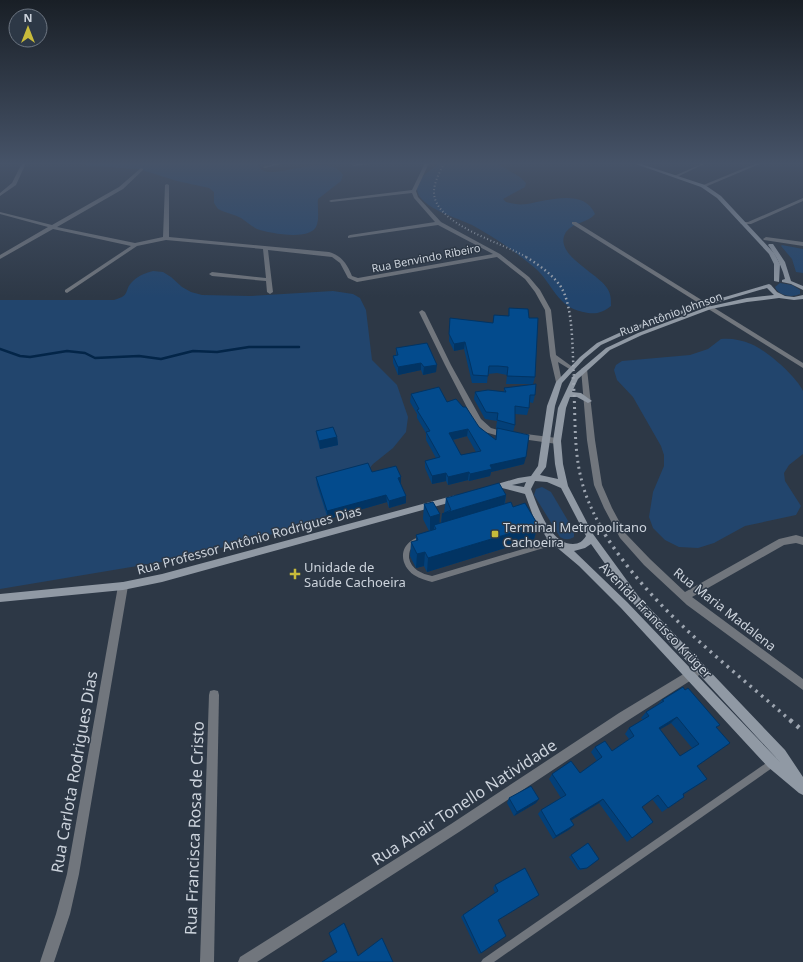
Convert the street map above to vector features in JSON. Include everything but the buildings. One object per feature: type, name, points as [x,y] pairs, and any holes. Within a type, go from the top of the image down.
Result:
[{"type":"main road","points":[[729,208],[771,253],[777,264],[777,281],[788,281],[801,286]]},
{"type":"main road","points":[[741,221],[749,223],[766,239],[778,254],[784,265],[788,281]]},
{"type":"main road","name":"Rua Antônio Johnson","points":[[571,368],[599,344],[613,337],[632,329],[769,286],[773,282],[777,281]]},
{"type":"main road","points":[[769,286],[772,291],[781,296]]},
{"type":"main road","name":"Rua Antônio Johnson","points":[[581,372],[608,349],[621,342],[706,306],[781,296],[792,299],[803,297]]},
{"type":"main road","points":[[500,486],[527,491],[528,485],[535,478],[542,467],[551,406],[560,382],[571,368]]},
{"type":"main road","name":"Avenida Francisco Krüger","points":[[581,372],[568,394],[562,408],[557,441],[559,464],[564,486],[590,536],[636,600],[695,672],[772,763],[803,788]]},
{"type":"main road","points":[[568,394],[579,395],[588,401]]},
{"type":"main road","points":[[477,492],[535,478],[552,479],[564,486]]},
{"type":"main road","name":"Avenida Francisco Krüger","points":[[527,491],[529,506],[551,537],[582,563],[624,605],[781,754],[803,788]]},
{"type":"main road","name":"Rua Professor Antônio Rodrigues Dias","points":[[0,598],[123,586],[170,576],[462,496]]},
{"type":"main road","points":[[560,545],[570,548],[581,547],[586,544],[590,536]]},
{"type":"street","points":[[0,257],[86,208]]},
{"type":"street","points":[[166,238],[167,208]]},
{"type":"street","points":[[426,208],[439,223],[498,255],[527,278],[538,291],[548,310],[554,356],[560,382]]},
{"type":"street","points":[[749,223],[783,208]]},
{"type":"street","points":[[0,213],[52,227],[135,246]]},
{"type":"street","points":[[350,237],[439,223]]},
{"type":"street","points":[[574,223],[803,366]]},
{"type":"street","points":[[67,291],[135,246],[166,238],[265,247],[270,292]]},
{"type":"street","points":[[766,239],[803,244]]},
{"type":"street","name":"Rua Benvindo Ribeiro","points":[[265,247],[338,256],[342,260],[350,277],[357,280],[498,255]]},
{"type":"street","points":[[212,274],[269,280]]},
{"type":"street","points":[[422,312],[478,421],[488,430],[502,434],[557,441]]},
{"type":"street","points":[[554,356],[571,368]]},
{"type":"street","name":"Rua Maria Madalena","points":[[581,372],[587,391],[591,440],[598,484],[608,508],[623,536],[647,562],[684,597],[803,685]]},
{"type":"street","points":[[684,597],[782,542],[796,539],[803,541]]},
{"type":"street","name":"Rua Carlota Rodrigues Dias","points":[[47,962],[64,914],[73,874],[123,586]]},
{"type":"street","name":"Rua Anair Tonello Natividade","points":[[245,962],[695,672]]},
{"type":"street","name":"Rua Francisca Rosa de Cristo","points":[[207,962],[214,695]]},
{"type":"lane","points":[[430,536],[412,542],[407,550],[406,557],[407,564],[413,572],[420,576],[432,579],[545,545],[551,537]]},
{"type":"lane","points":[[486,962],[772,763]]},
{"type":"shaded area","points":[[217,208],[318,208],[318,217],[316,227],[312,231],[305,234],[288,235],[257,229],[241,218]]},
{"type":"shaded area","points":[[433,208],[591,208],[595,214],[592,217],[572,226],[566,232],[563,240],[565,248],[570,255],[607,288],[611,306],[601,312],[595,313],[587,313],[574,309],[561,300],[535,268],[513,251],[472,225]]},
{"type":"shaded area","points":[[781,246],[803,249],[803,273],[796,272],[792,259]]},
{"type":"shaded area","points":[[153,271],[163,272],[182,287],[191,292],[202,295],[250,296],[333,291],[353,294],[360,298],[366,310],[372,360],[397,385],[408,417],[406,432],[393,448],[373,464],[334,512],[306,525],[179,559],[0,589],[0,300],[114,300],[125,294],[130,284],[135,279],[143,274]]},
{"type":"shaded area","points":[[780,283],[792,285],[800,290],[800,294],[790,296],[779,292],[775,287]]},
{"type":"shaded area","points":[[721,339],[740,340],[757,347],[787,371],[803,391],[803,454],[789,465],[784,473],[785,481],[801,506],[796,515],[745,526],[714,543],[698,548],[679,547],[665,540],[653,528],[649,517],[653,492],[664,466],[664,455],[661,446],[633,397],[617,380],[614,370],[616,365],[622,361],[690,355],[708,349]]},
{"type":"shaded area","points":[[542,487],[551,492],[574,531],[574,537],[564,539],[560,537],[534,495],[536,489]]},
{"type":"waterway","points":[[0,349],[20,356],[30,357],[67,351],[85,353],[95,358],[139,356],[161,359],[193,351],[217,352],[249,347],[299,347]]},
{"type":"railway","points":[[440,208],[445,214],[472,232],[528,258]]},
{"type":"railway","points":[[526,257],[554,278],[561,287],[565,296],[570,318],[574,378]]},
{"type":"railway","points":[[573,377],[578,466],[587,498],[602,529]]},
{"type":"railway","points":[[601,528],[641,583],[664,608],[688,632],[791,721]]},
{"type":"railway","points":[[790,720],[803,731]]},
{"type":"place","name":"Terminal Metropolitano Cachoeira","points":[[495,534]]},
{"type":"place","name":"Unidade de Saúde Cachoeira","points":[[295,574]]}]
